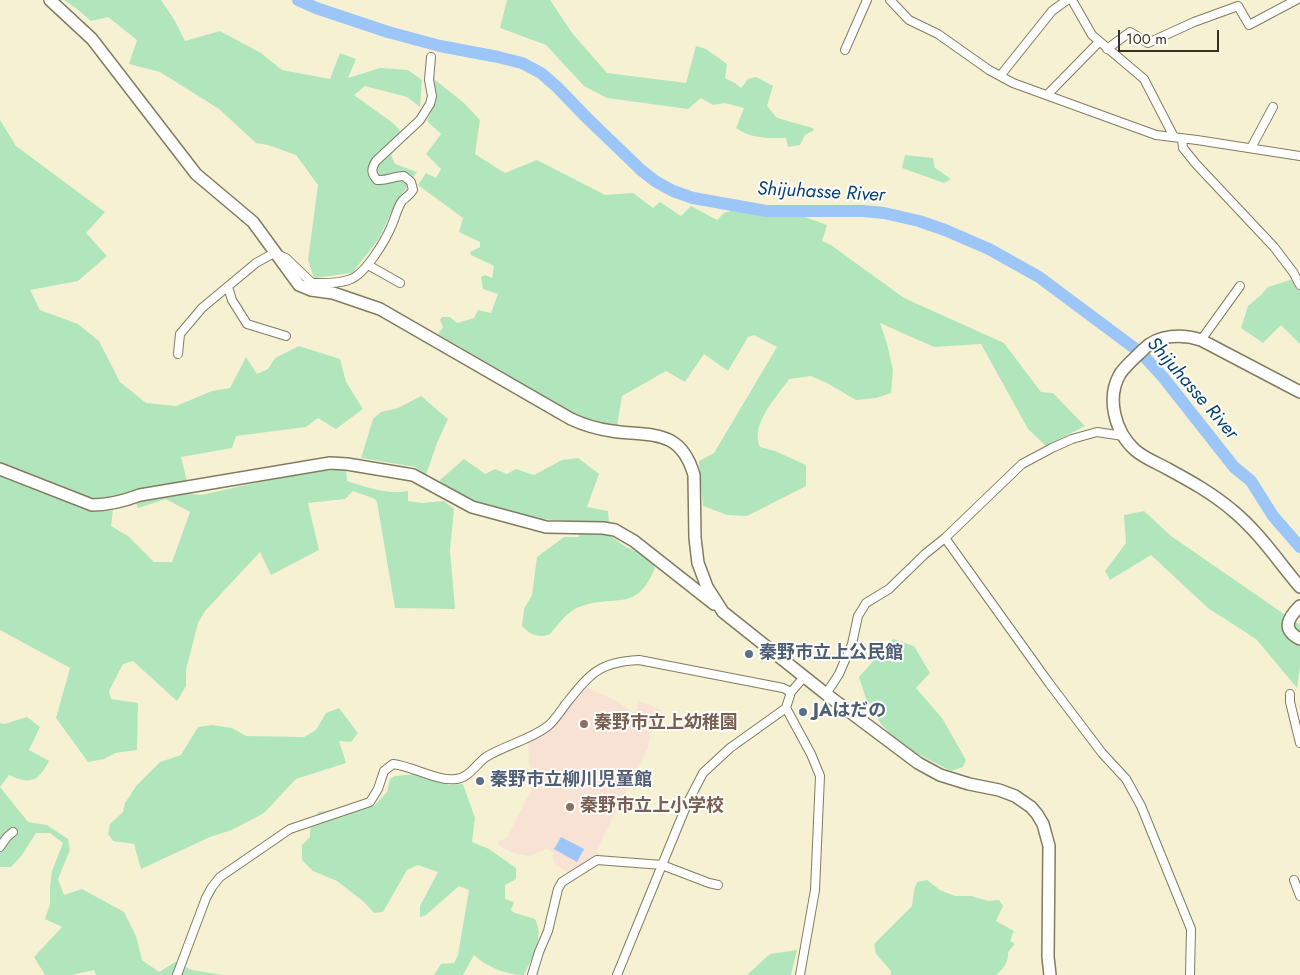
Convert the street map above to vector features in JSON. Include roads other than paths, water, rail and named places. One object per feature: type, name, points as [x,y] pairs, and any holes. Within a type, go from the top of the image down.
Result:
[{"type":"street","points":[[50,0],[92,40],[196,174],[253,222],[299,285],[304,288],[333,293],[380,309],[585,425],[614,432],[655,435],[672,443],[685,455],[691,465],[694,475],[695,538],[698,563],[707,587],[723,612]]},
{"type":"street","points":[[845,50],[867,0]]},
{"type":"street","points":[[1000,76],[1052,11],[1066,0]]},
{"type":"street","points":[[1072,0],[1092,36],[1144,79],[1183,148],[1274,247],[1293,272],[1300,285]]},
{"type":"street","points":[[1107,49],[1130,32],[1148,43],[1194,22],[1238,6],[1249,25],[1299,0]]},
{"type":"street","points":[[891,1],[909,20],[938,34],[967,56],[1013,83],[1156,135],[1300,156]]},
{"type":"street","points":[[1048,95],[1098,42]]},
{"type":"street","points":[[274,252],[286,258],[312,283],[332,283],[351,279],[360,274],[390,230],[402,202],[413,190],[411,182],[404,176],[377,180],[372,174],[372,168],[376,161],[420,120],[430,104],[432,96],[429,80],[431,57]]},
{"type":"street","points":[[1251,148],[1273,107]]},
{"type":"street","points":[[178,354],[180,334],[202,308],[256,263],[274,252]]},
{"type":"street","points":[[368,264],[394,283]]},
{"type":"street","points":[[1201,340],[1240,286]]},
{"type":"street","points":[[228,287],[232,300],[247,324],[286,336]]},
{"type":"street","points":[[1300,392],[1201,340],[1188,336],[1173,337],[1162,339],[1147,346],[1120,373],[1114,395],[1113,409],[1116,422],[1123,436],[1136,452],[1195,484],[1233,510],[1250,527],[1300,586]]},
{"type":"street","points":[[826,694],[839,674],[852,644],[858,616],[866,603],[889,589],[1022,464],[1072,439],[1097,432],[1123,436]]},
{"type":"street","points":[[0,469],[92,505],[106,505],[140,496],[330,463],[347,464],[413,474],[472,506],[546,527],[603,528],[620,532],[634,541],[804,677],[918,763],[940,775],[1015,796],[1031,807],[1043,824],[1049,846],[1048,957],[1050,975]]},
{"type":"street","points":[[945,538],[1049,683],[1102,753],[1131,786],[1152,832],[1191,929],[1190,975]]},
{"type":"street","points":[[1300,606],[1289,620],[1288,629],[1291,634],[1300,639]]},
{"type":"street","points":[[177,975],[206,898],[220,877],[290,828],[370,802],[378,789],[384,771],[393,764],[404,765],[431,775],[455,780],[464,776],[486,757],[549,725],[593,672],[607,664],[639,660],[783,688],[790,692]]},
{"type":"street","points":[[617,975],[687,804],[703,773],[730,748],[786,708],[790,692],[804,677]]},
{"type":"street","points":[[1290,694],[1290,702],[1300,743]]},
{"type":"street","points":[[786,708],[811,754],[820,776],[815,890],[800,975]]},
{"type":"street","points":[[0,846],[13,832]]},
{"type":"street","points":[[532,975],[548,931],[558,889],[562,882],[597,860],[662,865],[718,885]]},
{"type":"street","points":[[1294,880],[1300,896]]},
{"type":"water","points":[[561,837],[584,849],[577,862],[554,849]]},
{"type":"waterway","name":"Shijuhasse River","points":[[298,0],[316,8],[388,32],[440,46],[522,63],[541,73],[557,87],[641,170],[655,181],[673,191],[693,198],[766,211],[863,211],[884,213],[919,221],[989,249],[1039,277],[1141,353],[1163,377],[1234,467],[1251,481],[1273,516],[1300,547]]},
{"type":"place","name":"秦野市立上公民館","points":[[749,654]]},
{"type":"place","name":"JAはだの","points":[[803,712]]},
{"type":"place","name":"秦野市立上幼稚園","points":[[584,724]]},
{"type":"place","name":"秦野市立柳川児童館","points":[[480,781]]},
{"type":"place","name":"秦野市立上小学校","points":[[570,807]]}]
